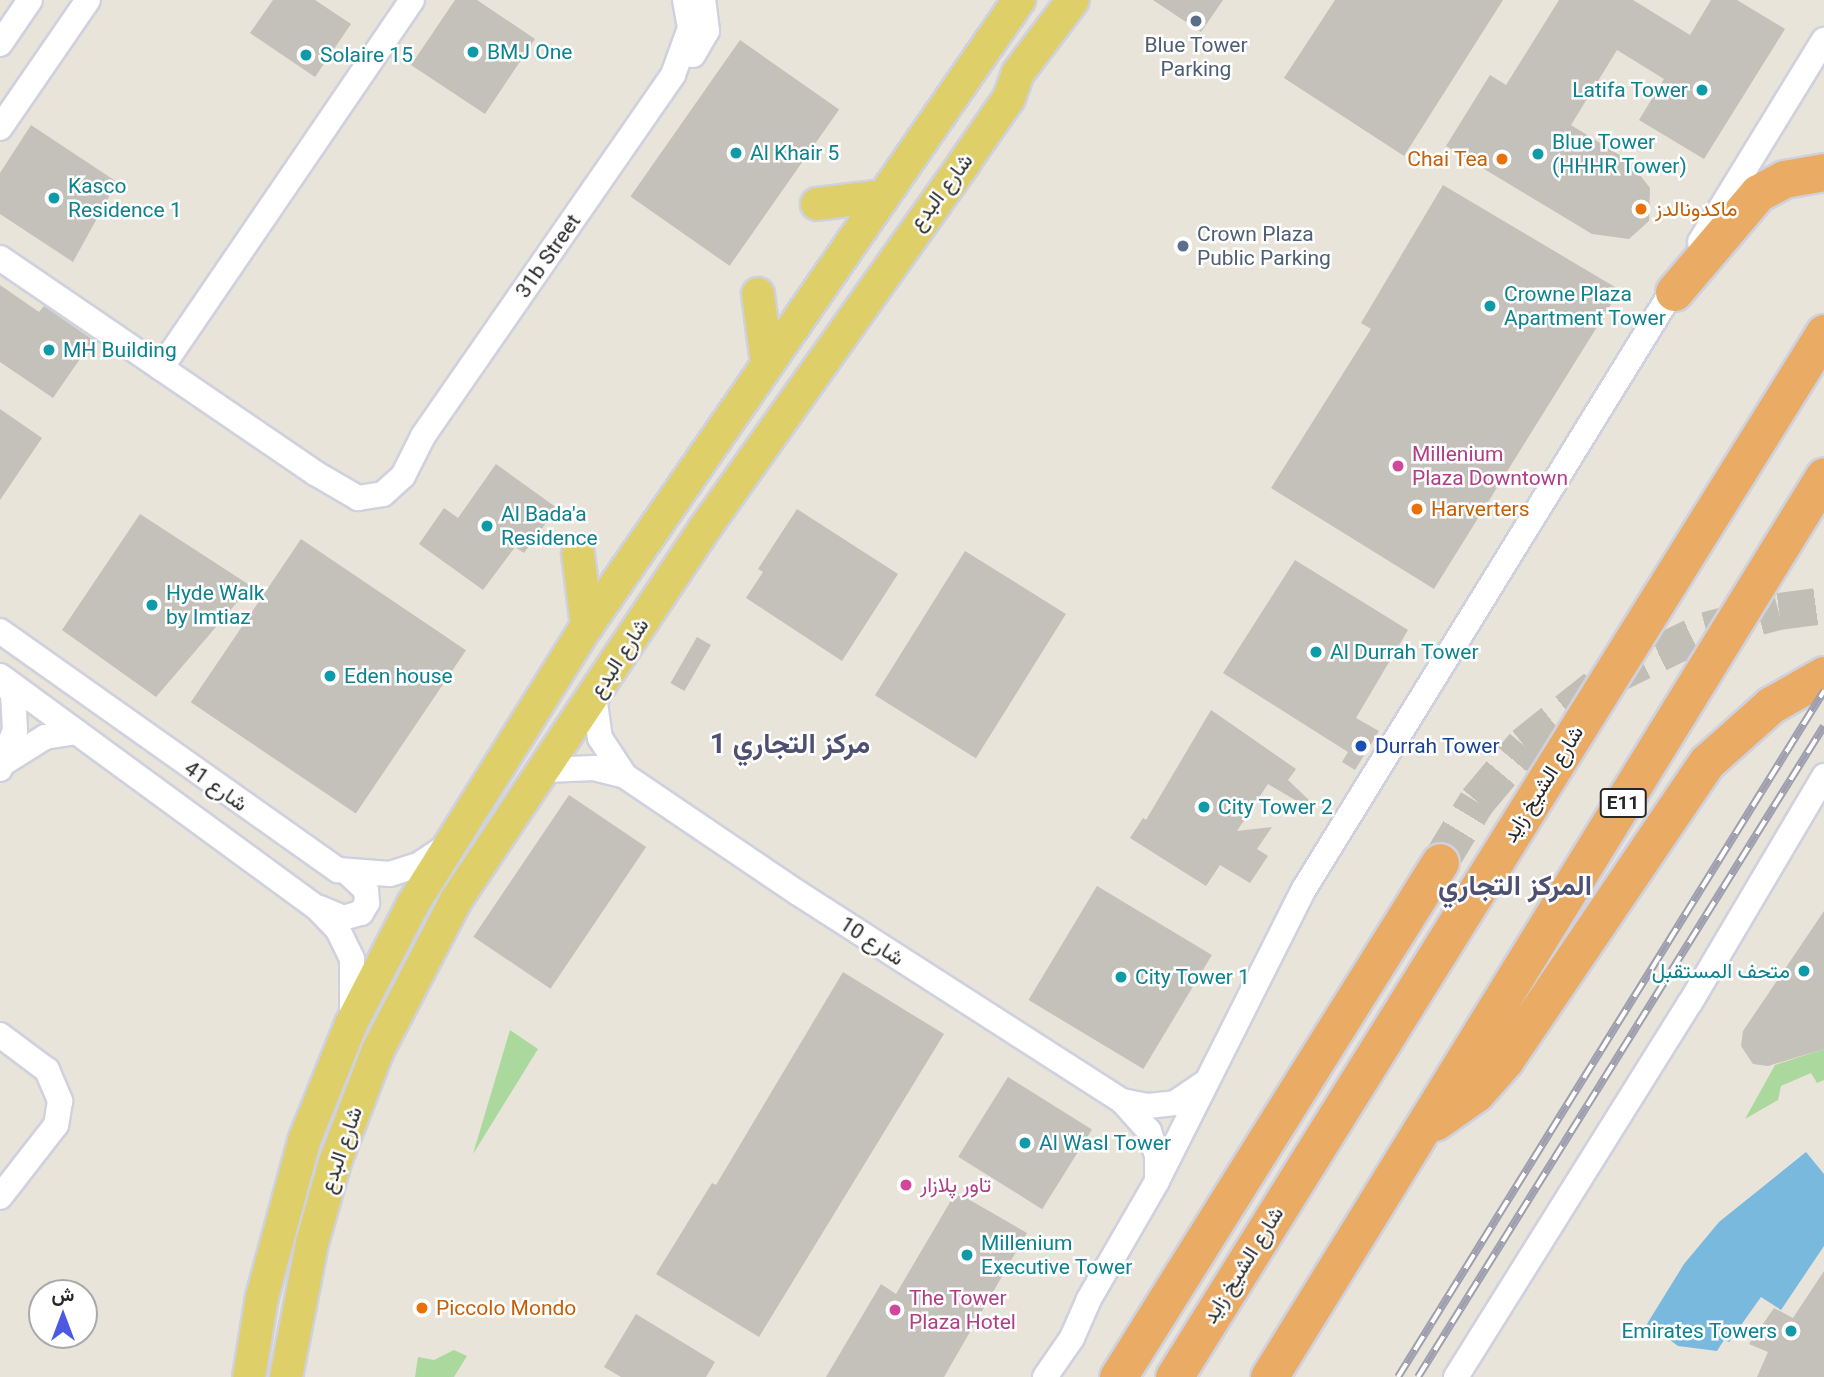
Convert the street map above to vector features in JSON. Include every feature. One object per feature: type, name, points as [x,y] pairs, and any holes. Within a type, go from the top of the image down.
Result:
[{"type":"highway","points":[[1674,292],[1758,193],[1784,178],[1824,172]]},
{"type":"highway","name":"شارع الشيخ زايد","points":[[1174,1377],[1824,333]]},
{"type":"highway","name":"E11","points":[[1269,1377],[1824,476]]},
{"type":"highway","points":[[1422,1130],[1467,1100],[1505,1060],[1707,762],[1771,705],[1824,675]]},
{"type":"highway","points":[[1118,1377],[1440,862]]},
{"type":"main road","name":"شارع البدع","points":[[249,1377],[280,1219],[304,1141],[351,1024],[448,845],[587,626],[882,196],[958,93],[1019,0]]},
{"type":"main road","name":"شارع البدع","points":[[286,1377],[312,1243],[368,1072],[409,984],[456,900],[705,528],[1073,0]]},
{"type":"main road","points":[[940,191],[936,177],[973,110],[968,99],[958,93]]},
{"type":"main road","points":[[817,204],[882,196]]},
{"type":"main road","points":[[758,294],[767,363]]},
{"type":"main road","points":[[578,554],[587,626]]},
{"type":"street","points":[[0,44],[30,0]]},
{"type":"street","points":[[0,128],[88,0]]},
{"type":"street","points":[[161,368],[412,0]]},
{"type":"street","name":"31b Street","points":[[673,75],[690,28],[685,0]]},
{"type":"street","name":"31b Street","points":[[0,258],[315,473],[353,482],[373,481],[391,471],[423,436],[673,75],[704,40],[708,21],[703,0]]},
{"type":"street","points":[[1045,1377],[1072,1338],[1096,1286],[1157,1181],[1314,872],[1674,292],[1824,40]]},
{"type":"street","name":"شارع 41","points":[[0,631],[318,858],[348,873],[374,876],[405,870],[448,845]]},
{"type":"street","points":[[2,765],[16,721],[3,678]]},
{"type":"street","name":"شارع 41","points":[[3,678],[316,907],[338,930],[352,959],[351,1024]]},
{"type":"street","name":"شارع 10","points":[[594,696],[600,738],[625,776]]},
{"type":"street","points":[[2,765],[45,737],[77,732]]},
{"type":"street","name":"شارع 10","points":[[545,770],[594,768],[625,776],[798,893],[1122,1101],[1149,1131],[1157,1156],[1157,1181]]},
{"type":"street","points":[[1456,1377],[1690,1003],[1824,776]]},
{"type":"street","points":[[316,907],[343,918],[361,913],[367,903],[366,890],[348,873]]},
{"type":"street","points":[[0,1035],[47,1070],[58,1091],[56,1125],[0,1197]]},
{"type":"street","points":[[0,1048],[30,1070],[42,1089],[46,1122],[36,1149]]},
{"type":"street","name":"شارع 10","points":[[1122,1101],[1148,1106],[1175,1102],[1208,1081]]},
{"type":"green space","points":[[510,1030],[538,1049],[473,1154]]},
{"type":"green space","points":[[1824,1049],[1824,1080],[1817,1083],[1811,1073],[1781,1086],[1778,1100],[1745,1119],[1775,1065]]},
{"type":"green space","points":[[454,1350],[467,1356],[454,1377],[415,1377],[418,1357],[434,1360]]},
{"type":"water","points":[[1806,1152],[1824,1174],[1824,1246],[1781,1310],[1761,1297],[1729,1342],[1724,1340],[1717,1351],[1678,1346],[1666,1337],[1642,1332],[1684,1264],[1719,1222]]},
{"type":"building","name":"Solaire 15","points":[[273,0],[315,0],[351,24],[315,77],[250,33]]},
{"type":"building","name":"BMJ One","points":[[455,0],[477,0],[535,39],[485,114],[411,65]]},
{"type":"building","name":"Blue Tower Parking","points":[[1153,0],[1223,0],[1201,32]]},
{"type":"building","points":[[1335,0],[1503,0],[1404,156],[1284,78]]},
{"type":"building","points":[[1559,0],[1633,0],[1690,35],[1711,0],[1737,0],[1785,29],[1704,159],[1639,120],[1664,79],[1617,50],[1571,125],[1629,161],[1650,188],[1649,221],[1629,239],[1592,234],[1446,146],[1490,75],[1506,85]]},
{"type":"building","name":"Al Khair 5","points":[[740,40],[839,109],[730,266],[630,196]]},
{"type":"building","name":"Kasco Residence 1","points":[[31,125],[117,182],[73,262],[0,214],[0,173]]},
{"type":"building","points":[[1443,185],[1620,290],[1434,589],[1271,488],[1371,329],[1361,323]]},
{"type":"building","name":"MH Building","points":[[0,285],[39,312],[44,306],[93,340],[53,398],[0,362]]},
{"type":"building","points":[[0,409],[42,438],[0,500]]},
{"type":"building","name":"Al Bada'a Residence","points":[[496,464],[557,508],[524,553],[515,547],[483,590],[419,544],[444,508],[458,518]]},
{"type":"building","points":[[797,509],[898,574],[842,661],[746,598],[763,572],[758,569]]},
{"type":"building","name":"Hyde Walk by Imtiaz","points":[[140,514],[251,586],[156,697],[62,630]]},
{"type":"building","name":"Eden house","points":[[301,539],[466,650],[356,814],[191,702]]},
{"type":"building","points":[[965,551],[1066,614],[976,758],[875,695]]},
{"type":"building","name":"Al Durrah Tower","points":[[1295,560],[1408,630],[1356,718],[1379,731],[1355,770],[1342,762],[1348,752],[1223,673]]},
{"type":"building","points":[[697,637],[711,645],[684,691],[670,683]]},
{"type":"building","name":"City Tower 2","points":[[1211,710],[1296,769],[1288,780],[1311,802],[1307,807],[1268,784],[1237,831],[1272,827],[1257,849],[1268,856],[1250,883],[1220,865],[1206,886],[1130,838],[1143,818],[1146,820]]},
{"type":"building","points":[[569,795],[646,847],[550,989],[473,937]]},
{"type":"building","name":"City Tower 1","points":[[1097,886],[1212,955],[1143,1069],[1028,1000]]},
{"type":"building","name":"متحف المستقبل","points":[[1824,911],[1824,1049],[1768,1066],[1753,1064],[1741,1046],[1743,1031]]},
{"type":"building","points":[[843,972],[944,1034],[759,1337],[656,1274],[712,1183],[716,1185]]},
{"type":"building","name":"Al Wasl Tower","points":[[1008,1077],[1092,1129],[1042,1209],[958,1157]]},
{"type":"building","points":[[956,1192],[1027,1233],[944,1377],[826,1377],[881,1284],[896,1294]]},
{"type":"building","name":"Emirates Towers","points":[[1824,1271],[1824,1377],[1757,1377],[1768,1352],[1749,1344],[1774,1308],[1793,1318]]},
{"type":"building","points":[[636,1314],[715,1362],[706,1377],[621,1377],[604,1367]]},
{"type":"tunnel","points":[[1440,862],[1477,801],[1524,745],[1609,677],[1706,630],[1779,611],[1824,605]]},
{"type":"railway","points":[[1398,1377],[1824,691]]},
{"type":"railway","points":[[1418,1377],[1824,726]]},
{"type":"place","name":"Blue Tower Parking","points":[[1196,21]]},
{"type":"place","name":"BMJ One","points":[[473,52]]},
{"type":"place","name":"Solaire 15","points":[[306,55]]},
{"type":"place","name":"Latifa Tower","points":[[1702,90]]},
{"type":"place","name":"Al Khair 5","points":[[736,153]]},
{"type":"place","name":"Blue Tower (HHHR Tower)","points":[[1538,154]]},
{"type":"place","name":"Chai Tea","points":[[1502,159]]},
{"type":"place","name":"Kasco Residence 1","points":[[54,198]]},
{"type":"place","name":"ماكدونالدز","points":[[1641,209]]},
{"type":"place","name":"Crown Plaza Public Parking","points":[[1183,246]]},
{"type":"place","name":"Crowne Plaza Apartment Tower","points":[[1490,306]]},
{"type":"place","name":"MH Building","points":[[49,350]]},
{"type":"place","name":"Millenium Plaza Downtown","points":[[1398,466]]},
{"type":"place","name":"Harverters","points":[[1417,509]]},
{"type":"place","name":"Al Bada'a Residence","points":[[487,526]]},
{"type":"place","name":"Hyde Walk by Imtiaz","points":[[152,605]]},
{"type":"place","name":"Al Durrah Tower","points":[[1316,652]]},
{"type":"place","name":"Eden house","points":[[330,676]]},
{"type":"place","name":"Durrah Tower","points":[[1361,746]]},
{"type":"place","name":"City Tower 2","points":[[1204,807]]},
{"type":"place","name":"متحف المستقبل","points":[[1804,971]]},
{"type":"place","name":"City Tower 1","points":[[1121,977]]},
{"type":"place","name":"Al Wasl Tower","points":[[1025,1143]]},
{"type":"place","name":"تاور پلازار","points":[[906,1185]]},
{"type":"place","name":"Millenium Executive Tower","points":[[967,1255]]},
{"type":"place","name":"Piccolo Mondo","points":[[422,1308]]},
{"type":"place","name":"The Tower Plaza Hotel","points":[[895,1310]]},
{"type":"place","name":"Emirates Towers","points":[[1791,1331]]},
{"type":"district","name":"مركز التجاري 1","points":[[790,744]]},
{"type":"district","name":"المركز التجاري","points":[[1515,886]]}]
